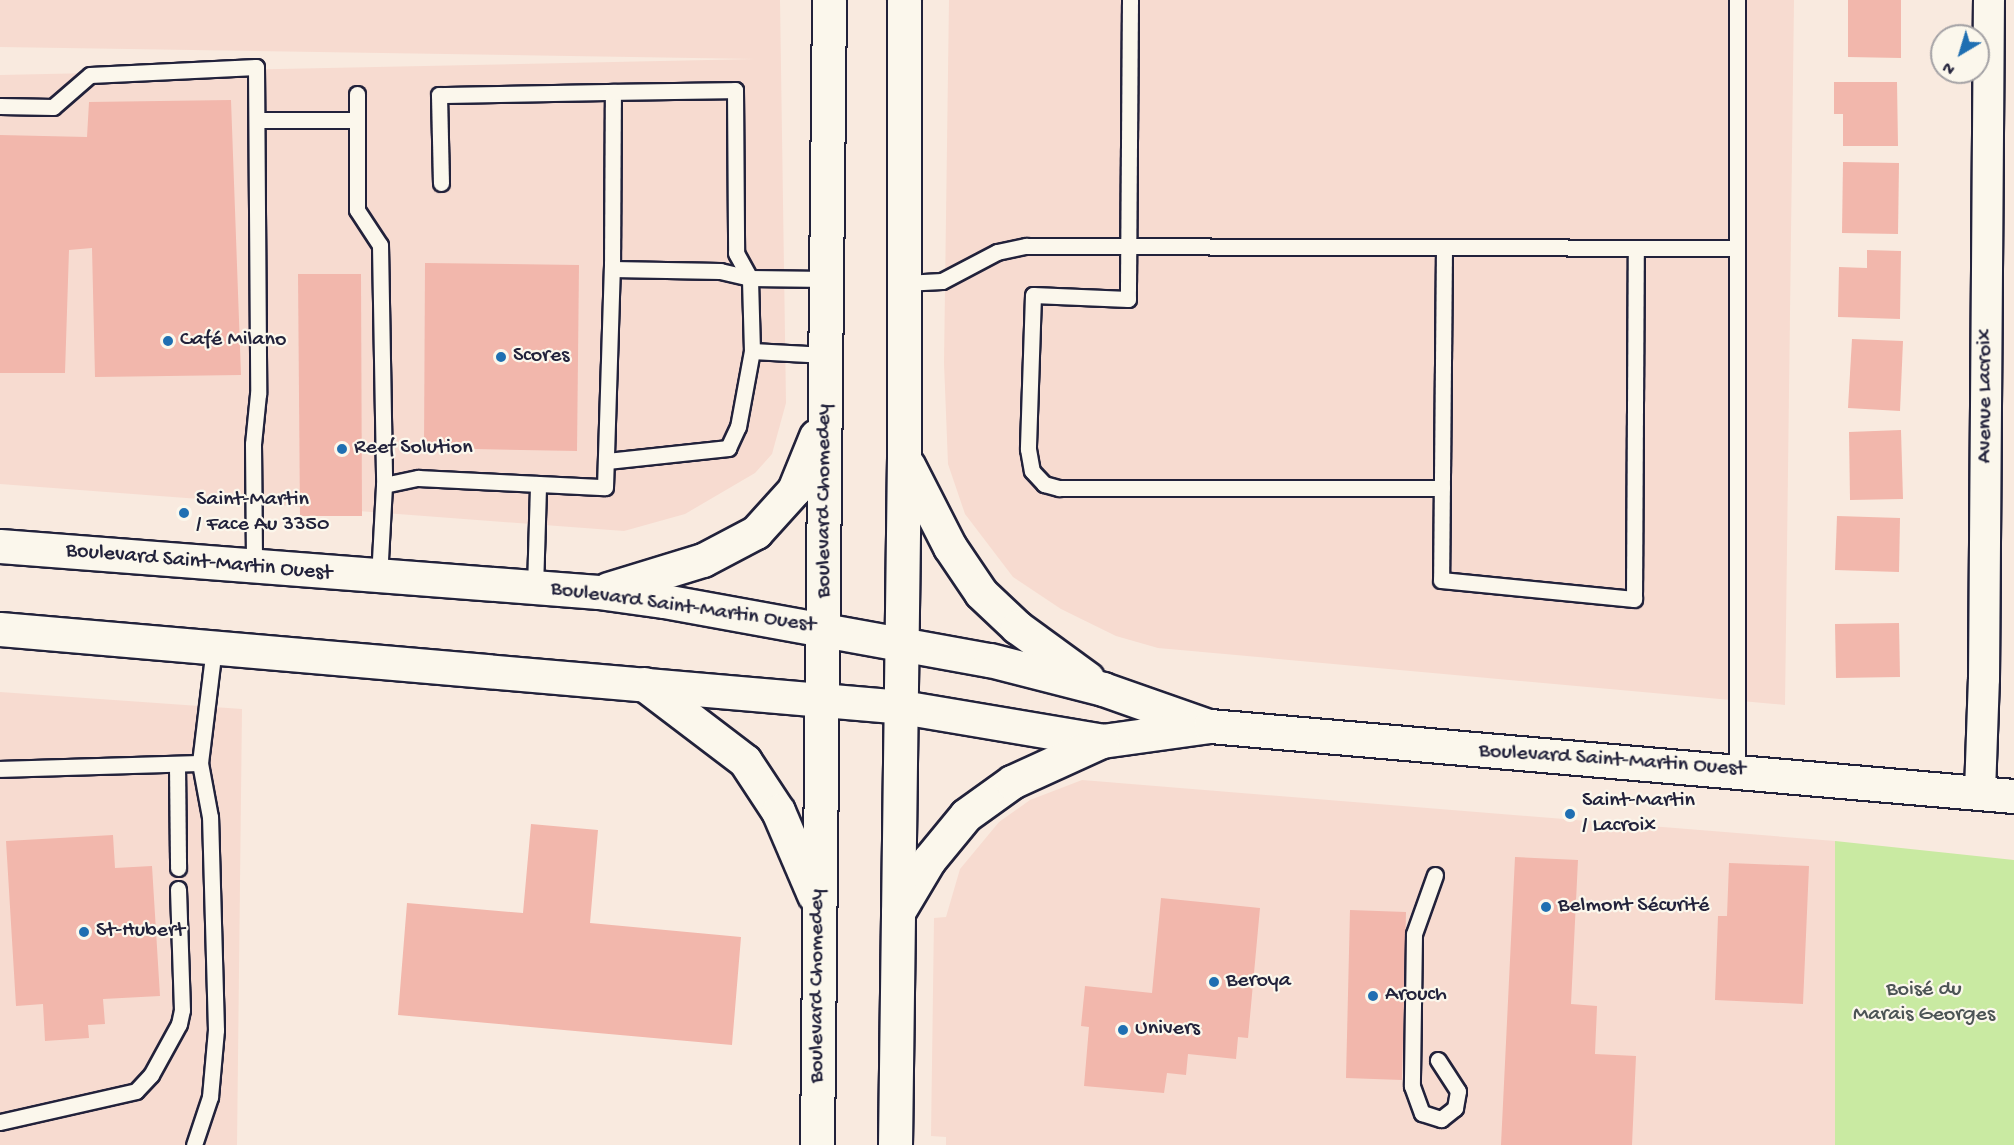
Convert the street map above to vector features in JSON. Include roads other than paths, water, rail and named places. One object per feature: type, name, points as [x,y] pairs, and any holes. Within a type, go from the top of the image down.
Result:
[{"type":"main road","name":"Boulevard Chomedey","points":[[817,1145],[829,0]]},
{"type":"main road","points":[[895,1145],[904,458],[904,0]]},
{"type":"main road","points":[[598,592],[703,560],[756,532],[784,504],[805,472],[826,406]]},
{"type":"main road","points":[[904,458],[950,548],[981,593],[1017,627],[1103,689]]},
{"type":"main road","name":"Boulevard Saint-Martin Ouest","points":[[0,546],[379,578],[598,592],[824,627],[902,642],[1103,689],[1210,726]]},
{"type":"main road","name":"Boulevard Saint-Martin Ouest","points":[[0,629],[902,707],[1102,741],[1210,726],[2014,796]]},
{"type":"main road","points":[[643,684],[719,739],[757,777],[786,828],[819,908]]},
{"type":"main road","points":[[897,914],[929,860],[966,815],[1012,782],[1102,741]]},
{"type":"street","name":"Avenue Lacroix","points":[[1980,792],[1984,680],[1989,0]]},
{"type":"lane","points":[[1130,0],[1128,299],[1033,295],[1029,449],[1037,479],[1059,488],[1442,488]]},
{"type":"lane","points":[[1737,0],[1737,771]]},
{"type":"lane","points":[[0,106],[53,107],[90,75],[256,67],[258,382],[253,444],[254,568]]},
{"type":"lane","points":[[441,183],[439,95],[735,90],[736,253],[750,278],[752,351],[738,427],[728,448],[607,461]]},
{"type":"lane","points":[[384,485],[418,478],[605,487],[612,269],[613,92]]},
{"type":"lane","points":[[357,94],[357,210],[380,245],[384,485],[379,578]]},
{"type":"lane","points":[[257,120],[357,120]]},
{"type":"lane","points":[[904,283],[942,281],[1009,247],[1736,248]]},
{"type":"lane","points":[[1444,248],[1441,580],[1634,599],[1636,248]]},
{"type":"lane","points":[[612,269],[720,271],[750,278],[827,279]]},
{"type":"lane","points":[[752,351],[826,355]]},
{"type":"lane","points":[[535,588],[537,484]]},
{"type":"lane","points":[[194,1145],[210,1097],[216,1030],[210,817],[200,763],[214,647]]},
{"type":"lane","points":[[0,769],[200,763]]},
{"type":"lane","points":[[177,765],[177,868]]},
{"type":"lane","points":[[1435,874],[1414,934],[1412,1086],[1422,1113],[1441,1119],[1455,1108],[1458,1091],[1438,1060]]},
{"type":"lane","points":[[0,1122],[136,1091],[151,1075],[179,1024],[182,1010],[178,890]]},
{"type":"place","name":"Café Milano","points":[[168,341]]},
{"type":"place","name":"Scores","points":[[501,357]]},
{"type":"place","name":"Reef Solution","points":[[342,449]]},
{"type":"place","name":"Saint-Martin / Face Au 3350","points":[[184,513]]},
{"type":"place","name":"Saint-Martin / Lacroix","points":[[1570,814]]},
{"type":"place","name":"Belmont Sécurité","points":[[1546,907]]},
{"type":"place","name":"St-Hubert","points":[[84,932]]},
{"type":"place","name":"Beroya","points":[[1214,982]]},
{"type":"place","name":"Arouch","points":[[1373,996]]},
{"type":"place","name":"Univers","points":[[1123,1030]]},
{"type":"park label","name":"Boisé du Marais Georges","points":[[1924,1002]]}]
